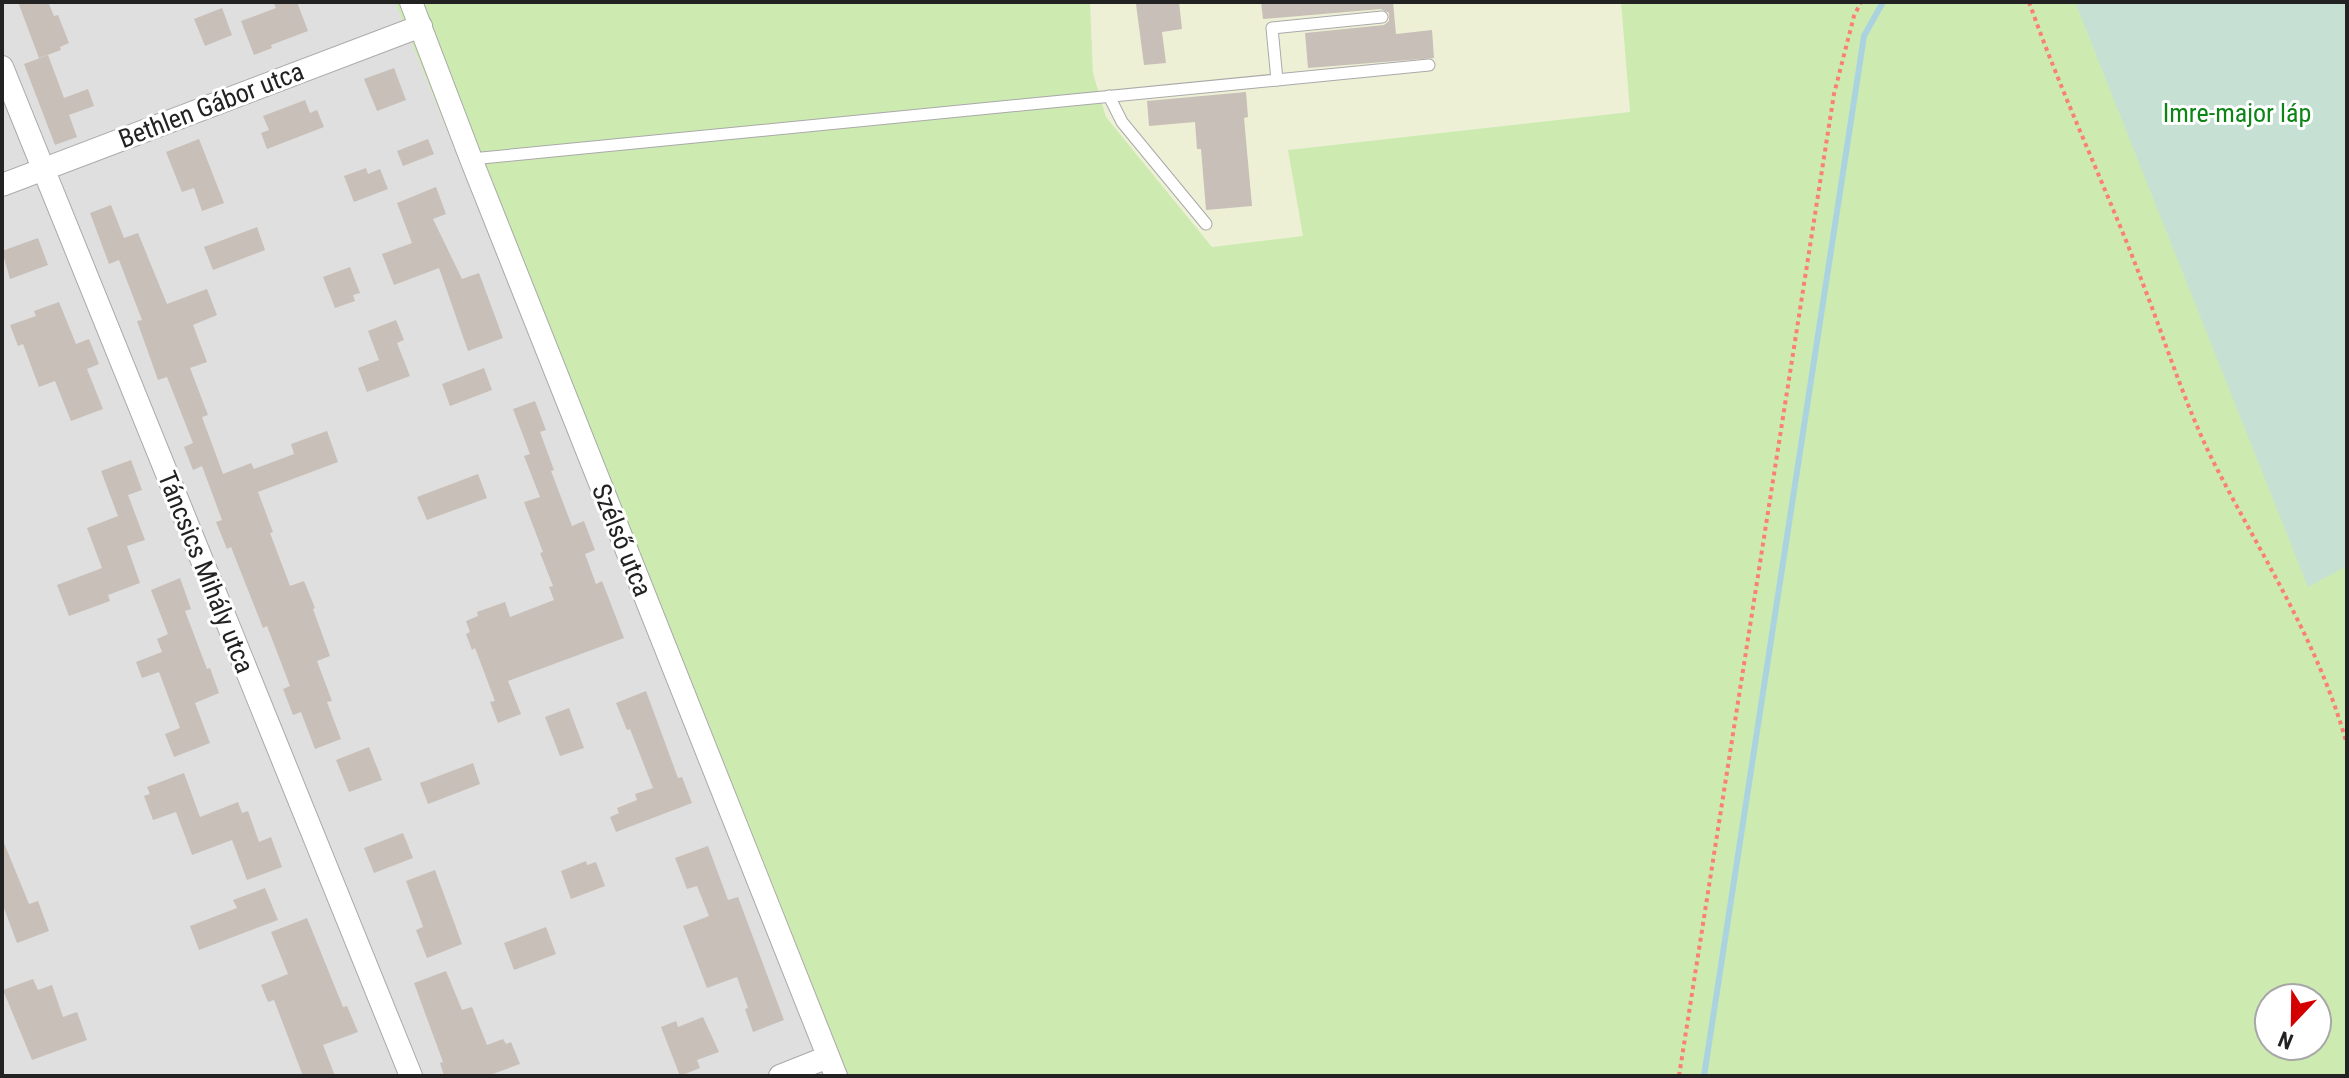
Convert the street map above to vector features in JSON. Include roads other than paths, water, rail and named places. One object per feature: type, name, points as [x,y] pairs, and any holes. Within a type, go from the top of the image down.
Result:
[{"type":"street","name":"Szélső utca","points":[[411,2],[832,1066]]},
{"type":"street","name":"Bethlen Gábor utca","points":[[2,185],[421,26]]},
{"type":"street","name":"Táncsics Mihály utca","points":[[2,67],[411,1076]]},
{"type":"street","points":[[780,1076],[832,1066]]},
{"type":"lane","points":[[1277,80],[1272,28],[1382,17]]},
{"type":"lane","points":[[471,159],[1429,65]]},
{"type":"lane","points":[[1109,96],[1122,122],[1206,224]]},
{"type":"waterway","points":[[1704,1076],[1864,36],[1883,2]]},
{"type":"park label","name":"Imre-major láp","points":[[2237,113]]}]
